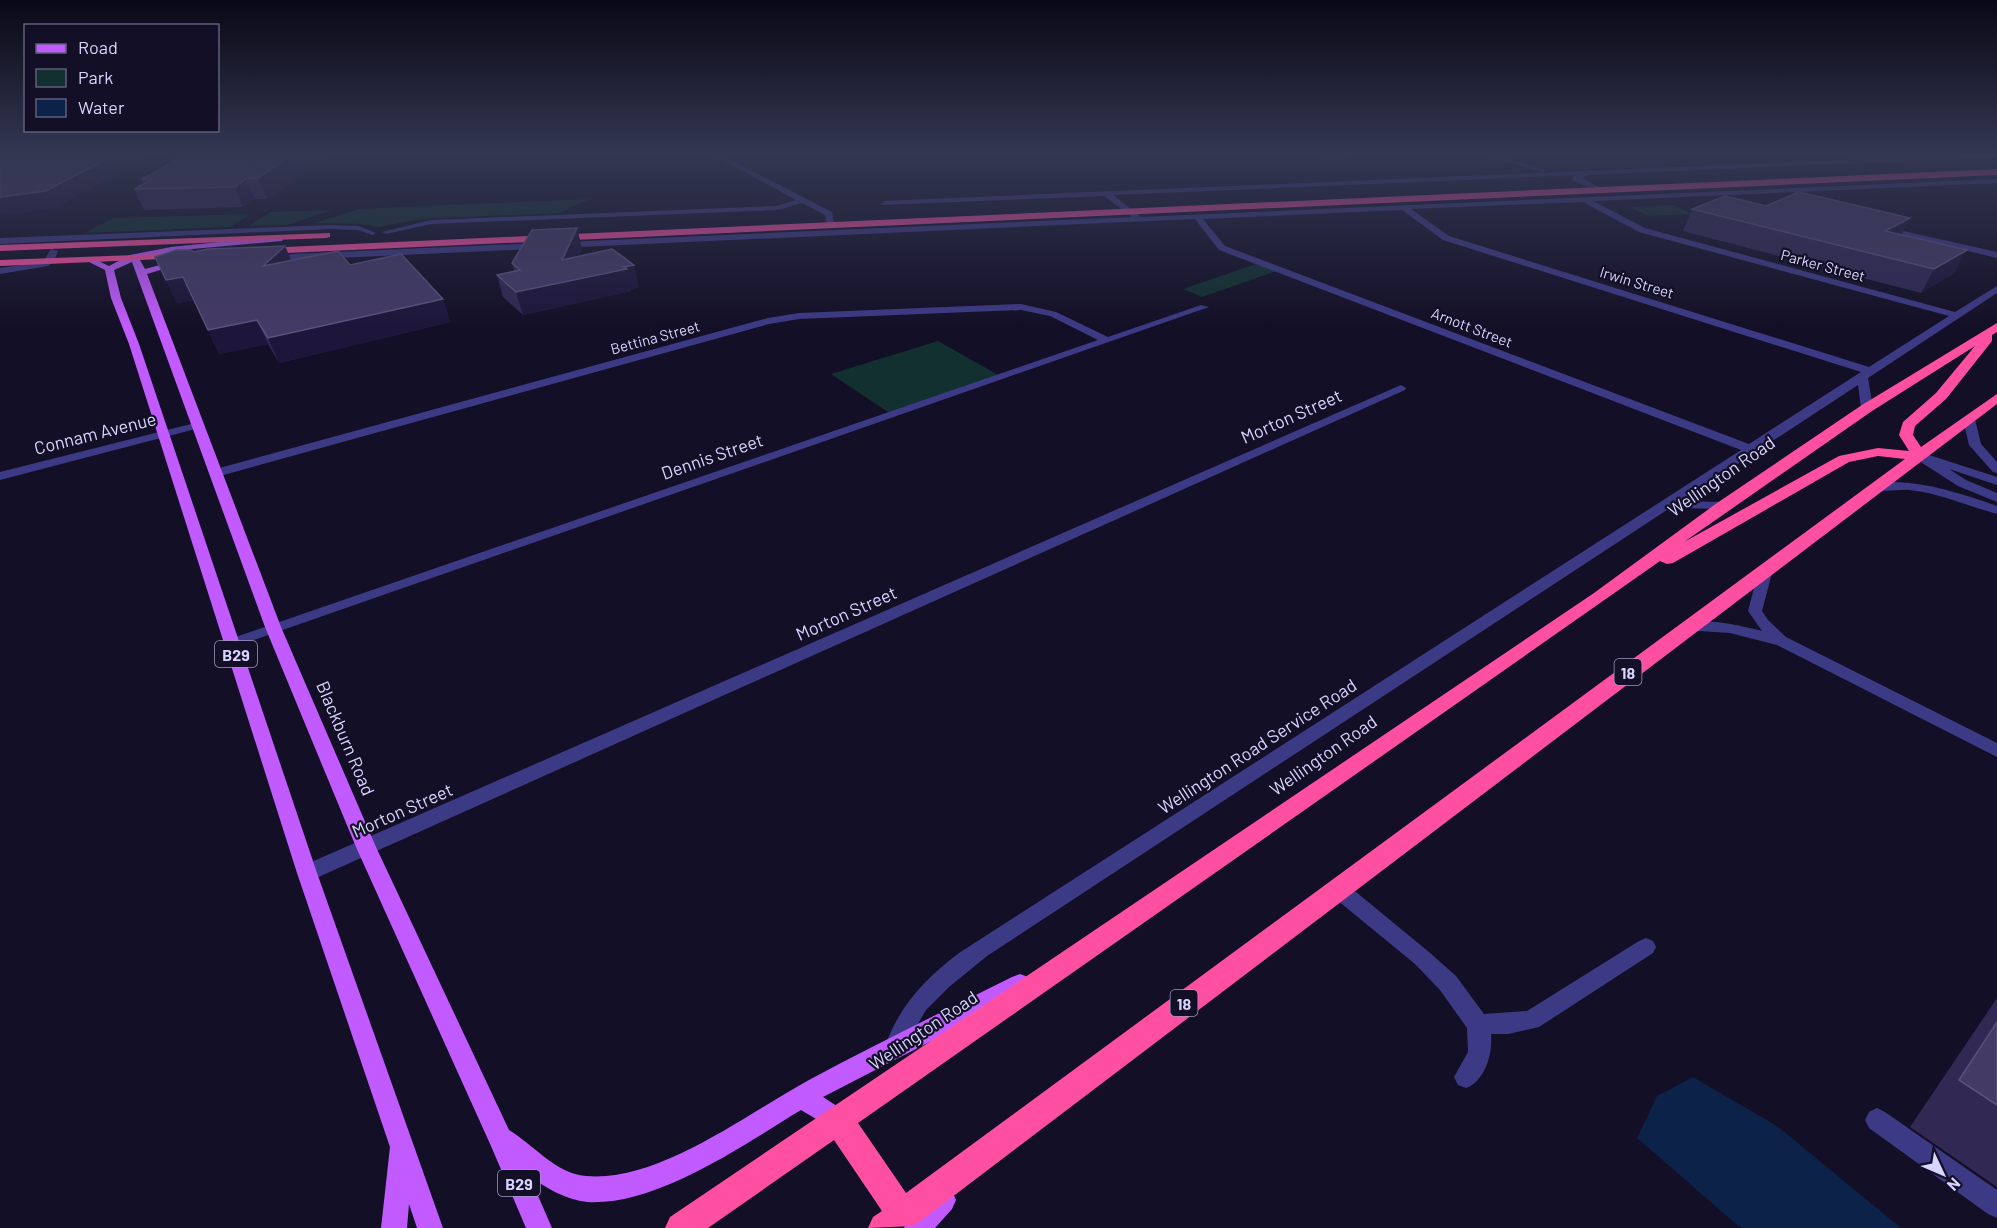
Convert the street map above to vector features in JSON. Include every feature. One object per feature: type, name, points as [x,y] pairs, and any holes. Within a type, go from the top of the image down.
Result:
[{"type":"highway","points":[[30,247],[52,256],[87,259],[603,238],[830,219],[1079,212]]},
{"type":"highway","points":[[806,214],[830,219],[840,213]]},
{"type":"highway","points":[[0,248],[795,215]]},
{"type":"highway","points":[[0,263],[112,250],[134,257]]},
{"type":"highway","points":[[1920,456],[1905,435],[1908,425],[1941,396],[1996,328]]},
{"type":"highway","name":"Wellington Road","points":[[681,1228],[1600,597],[1723,506],[1867,408],[1996,328]]},
{"type":"highway","name":"18","points":[[904,1225],[1030,1118],[1689,627],[1765,573],[1997,398]]},
{"type":"highway","points":[[1600,597],[1844,459],[1878,452],[1920,456]]},
{"type":"highway","points":[[838,1120],[904,1225]]},
{"type":"main road","points":[[87,259],[109,269],[134,257],[176,248],[302,236]]},
{"type":"main road","points":[[259,258],[291,256],[301,249]]},
{"type":"main road","name":"Blackburn Road","points":[[134,257],[273,627],[366,847],[500,1137],[539,1228]]},
{"type":"main road","points":[[141,273],[190,262]]},
{"type":"main road","name":"B29","points":[[109,269],[116,298],[164,434],[307,873],[430,1228]]},
{"type":"main road","points":[[500,1137],[564,1182],[589,1189],[607,1188],[645,1179],[682,1163],[896,1046],[1086,952]]},
{"type":"main road","points":[[891,1084],[896,1046]]},
{"type":"main road","points":[[801,1097],[838,1120]]},
{"type":"main road","points":[[394,1228],[401,1144]]},
{"type":"street","points":[[386,232],[423,223],[671,212]]},
{"type":"street","points":[[821,212],[830,219]]},
{"type":"street","points":[[1130,212],[1138,218]]},
{"type":"street","points":[[291,256],[603,238],[1282,212]]},
{"type":"street","name":"Irwin Street","points":[[1410,212],[1446,238],[1866,373]]},
{"type":"street","name":"Parker Street","points":[[1609,212],[1642,230],[1956,315]]},
{"type":"street","points":[[629,214],[652,221]]},
{"type":"street","name":"Arnott Street","points":[[1197,216],[1222,248],[1750,449]]},
{"type":"street","points":[[483,220],[514,227]]},
{"type":"street","points":[[603,238],[612,223]]},
{"type":"street","points":[[1876,226],[1997,255]]},
{"type":"street","points":[[0,241],[330,227],[359,228],[372,233]]},
{"type":"street","points":[[0,271],[26,268],[52,256]]},
{"type":"street","name":"Wellington Road Service Road","points":[[896,1046],[911,1012],[944,978],[980,950],[1997,290]]},
{"type":"street","name":"Bettina Street","points":[[216,473],[784,318],[1021,307],[1053,314],[1106,340]]},
{"type":"street","name":"Dennis Street","points":[[232,643],[1204,307]]},
{"type":"street","points":[[1866,373],[1867,408]]},
{"type":"street","name":"Morton Street","points":[[307,873],[1401,388]]},
{"type":"street","points":[[1969,418],[1975,446],[1997,469]]},
{"type":"street","name":"Connam Avenue","points":[[0,476],[199,425]]},
{"type":"street","points":[[1920,456],[1997,481]]},
{"type":"street","points":[[1920,456],[1962,483],[1997,498]]},
{"type":"street","points":[[1878,487],[1902,484],[1920,486],[1997,510]]},
{"type":"street","points":[[1665,504],[1723,506]]},
{"type":"street","points":[[1765,573],[1755,611],[1762,623],[1782,641]]},
{"type":"street","points":[[1689,627],[1730,628],[1782,641],[1997,751]]},
{"type":"street","points":[[1338,889],[1422,958],[1448,983],[1478,1024],[1482,1044],[1478,1061],[1466,1077]]},
{"type":"street","points":[[1478,1024],[1508,1024],[1531,1020],[1646,947]]},
{"type":"street","points":[[1877,1120],[1997,1205]]},
{"type":"green space","points":[[271,212],[325,212],[287,225],[249,226]]},
{"type":"green space","points":[[349,212],[560,212],[420,219],[379,227],[315,223]]},
{"type":"green space","points":[[1641,212],[1692,214],[1648,216]]},
{"type":"green space","points":[[250,214],[230,227],[85,233],[113,218]]},
{"type":"green space","points":[[1256,264],[1276,271],[1202,297],[1183,289]]},
{"type":"green space","points":[[938,341],[1000,376],[891,414],[831,374]]},
{"type":"water","points":[[1693,1077],[1777,1126],[1901,1228],[1742,1228],[1736,1224],[1637,1138],[1657,1096]]},
{"type":"building","points":[[1705,212],[1886,212],[1910,218],[1885,231],[1967,250],[1934,269]]},
{"type":"building","points":[[577,228],[562,260],[612,249],[634,265],[624,267],[627,269],[516,292],[497,275],[520,270],[512,263],[532,230]]},
{"type":"building","points":[[285,246],[263,266],[338,251],[350,265],[401,254],[443,299],[268,338],[257,320],[208,330],[183,277],[166,280],[155,257],[176,250],[194,252],[208,249]]},
{"type":"building","points":[[1997,1022],[1997,1105],[1959,1080]]}]
